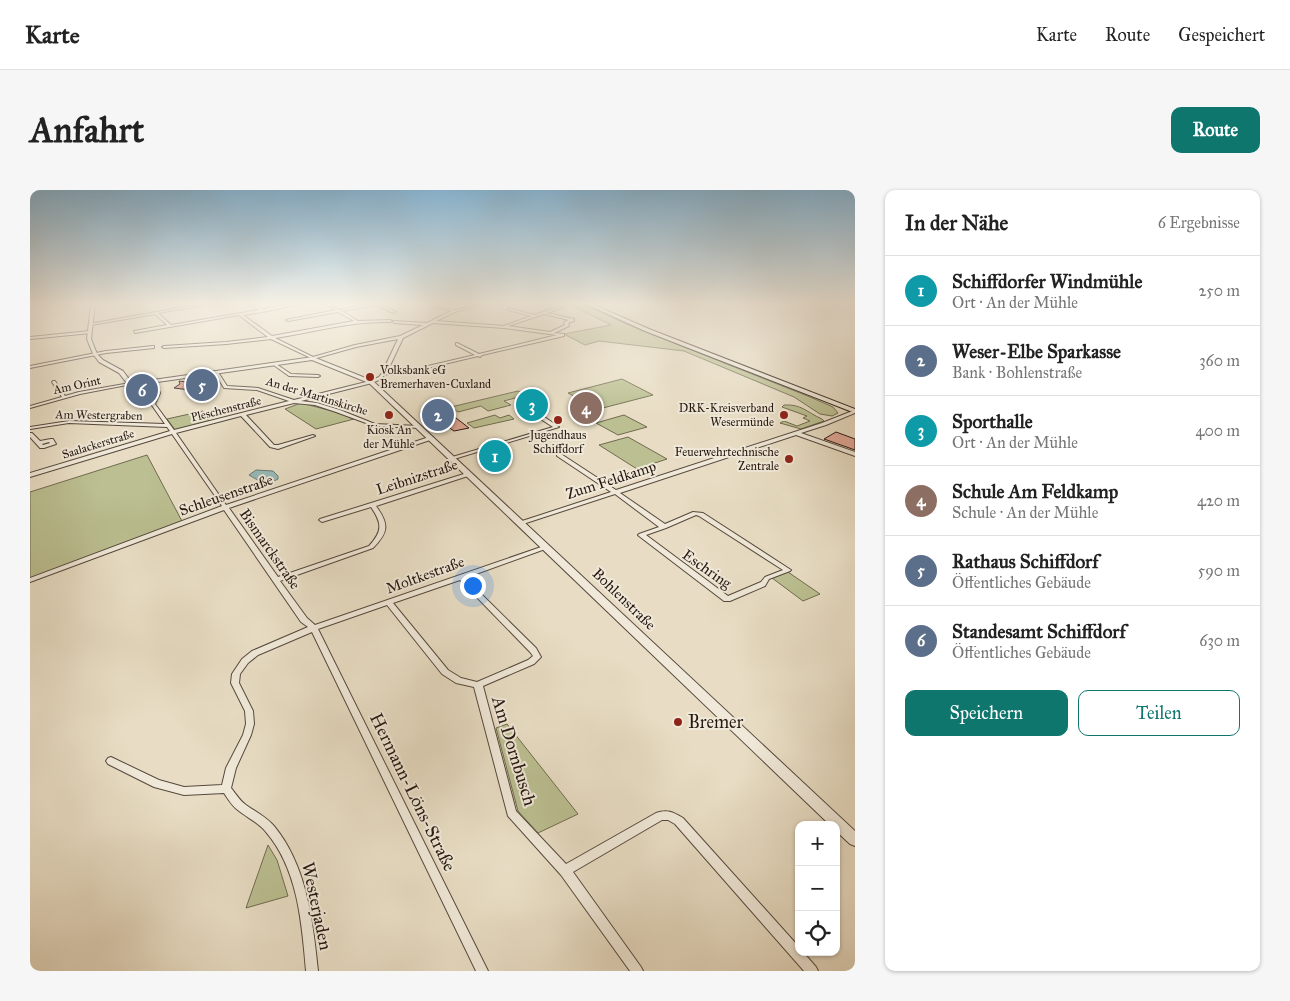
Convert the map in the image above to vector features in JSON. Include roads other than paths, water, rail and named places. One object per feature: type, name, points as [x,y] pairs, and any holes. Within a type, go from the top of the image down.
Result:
[{"type":"main road","points":[[674,340],[855,412]]},
{"type":"main road","points":[[833,403],[843,415]]},
{"type":"street","points":[[90,340],[95,354],[101,361],[121,372],[130,384],[154,383],[276,365],[314,358],[380,340]]},
{"type":"street","points":[[164,347],[213,345],[245,340]]},
{"type":"street","points":[[277,340],[314,358]]},
{"type":"street","points":[[399,340],[384,373],[398,374],[541,340]]},
{"type":"street","points":[[457,344],[480,356]]},
{"type":"street","points":[[30,367],[95,354],[153,347]]},
{"type":"street","name":"Bohlenstraße","points":[[314,358],[371,382],[855,840]]},
{"type":"street","points":[[276,365],[290,375],[318,376]]},
{"type":"street","name":"Pleschenstraße","points":[[173,432],[243,416],[371,382],[380,378],[384,373]]},
{"type":"street","name":"An der Martinskirche","points":[[217,374],[226,387],[258,389],[296,402],[315,404],[338,411],[374,425],[420,427]]},
{"type":"street","points":[[54,382],[64,397]]},
{"type":"street","name":"Bismarckstraße","points":[[154,383],[158,393],[153,404],[304,620],[314,628]]},
{"type":"street","name":"Am Orint","points":[[30,407],[64,397],[130,384]]},
{"type":"street","name":"Zum Feldkamp","points":[[832,420],[855,412]]},
{"type":"street","name":"Zum Feldkamp","points":[[521,523],[855,412]]},
{"type":"street","points":[[452,458],[557,426],[538,415]]},
{"type":"street","points":[[243,416],[268,445],[278,446],[313,436]]},
{"type":"street","name":"Am Westergraben","points":[[30,428],[69,422],[168,426]]},
{"type":"street","name":"Saalackerstraße","points":[[30,475],[173,432]]},
{"type":"street","points":[[794,433],[855,454]]},
{"type":"street","points":[[30,434],[41,446]]},
{"type":"street","name":"Schleusenstraße","points":[[30,580],[225,507],[431,438]]},
{"type":"street","points":[[559,455],[664,527]]},
{"type":"street","name":"Leibnizstraße","points":[[277,580],[371,547],[380,539],[384,529],[380,516],[372,505],[468,474]]},
{"type":"street","points":[[322,520],[372,505]]},
{"type":"street","name":"Eschring","points":[[695,513],[701,514],[788,570],[766,578],[763,584],[727,599],[641,535],[664,527],[695,513]]},
{"type":"street","name":"Moltkestraße","points":[[314,628],[546,546]]},
{"type":"street","points":[[461,576],[533,650],[537,657],[530,662],[478,685]]},
{"type":"street","name":"Am Dornbusch","points":[[389,602],[445,672],[459,681],[478,685],[512,813],[565,871],[637,971]]},
{"type":"street","points":[[111,761],[157,784],[184,791],[205,792],[226,789],[232,768],[250,724],[249,712],[235,683],[239,668],[245,661],[262,650],[314,628]]},
{"type":"street","name":"Hermann-Löns-Straße","points":[[314,628],[482,971]]},
{"type":"street","name":"Westerjaden","points":[[226,789],[238,805],[270,828],[289,856],[299,891],[310,943],[312,971]]},
{"type":"street","points":[[565,871],[660,816],[669,815],[679,821],[812,971]]},
{"type":"water","points":[[256,470],[273,471],[278,476],[278,479],[270,482],[259,481],[249,475]]},
{"type":"place","name":"Volksbank eG Bremerhaven-Cuxland","points":[[370,377]]},
{"type":"place","name":"Rathaus Schiffdorf","points":[[202,385]]},
{"type":"place","name":"Standesamt Schiffdorf","points":[[142,390]]},
{"type":"place","name":"Sporthalle","points":[[532,405]]},
{"type":"place","name":"Schule Am Feldkamp","points":[[586,408]]},
{"type":"place","name":"Kiosk An der Mühle","points":[[389,415]]},
{"type":"place","name":"Weser-Elbe Sparkasse","points":[[438,415]]},
{"type":"place","name":"DRK-Kreisverband Wesermünde","points":[[784,415]]},
{"type":"place","name":"Jugendhaus Schiffdorf","points":[[558,420]]},
{"type":"place","name":"Schiffdorfer Windmühle","points":[[495,456]]},
{"type":"place","name":"Feuerwehrtechnische Zentrale","points":[[789,459]]},
{"type":"place","name":"Bremer","points":[[678,722]]}]
